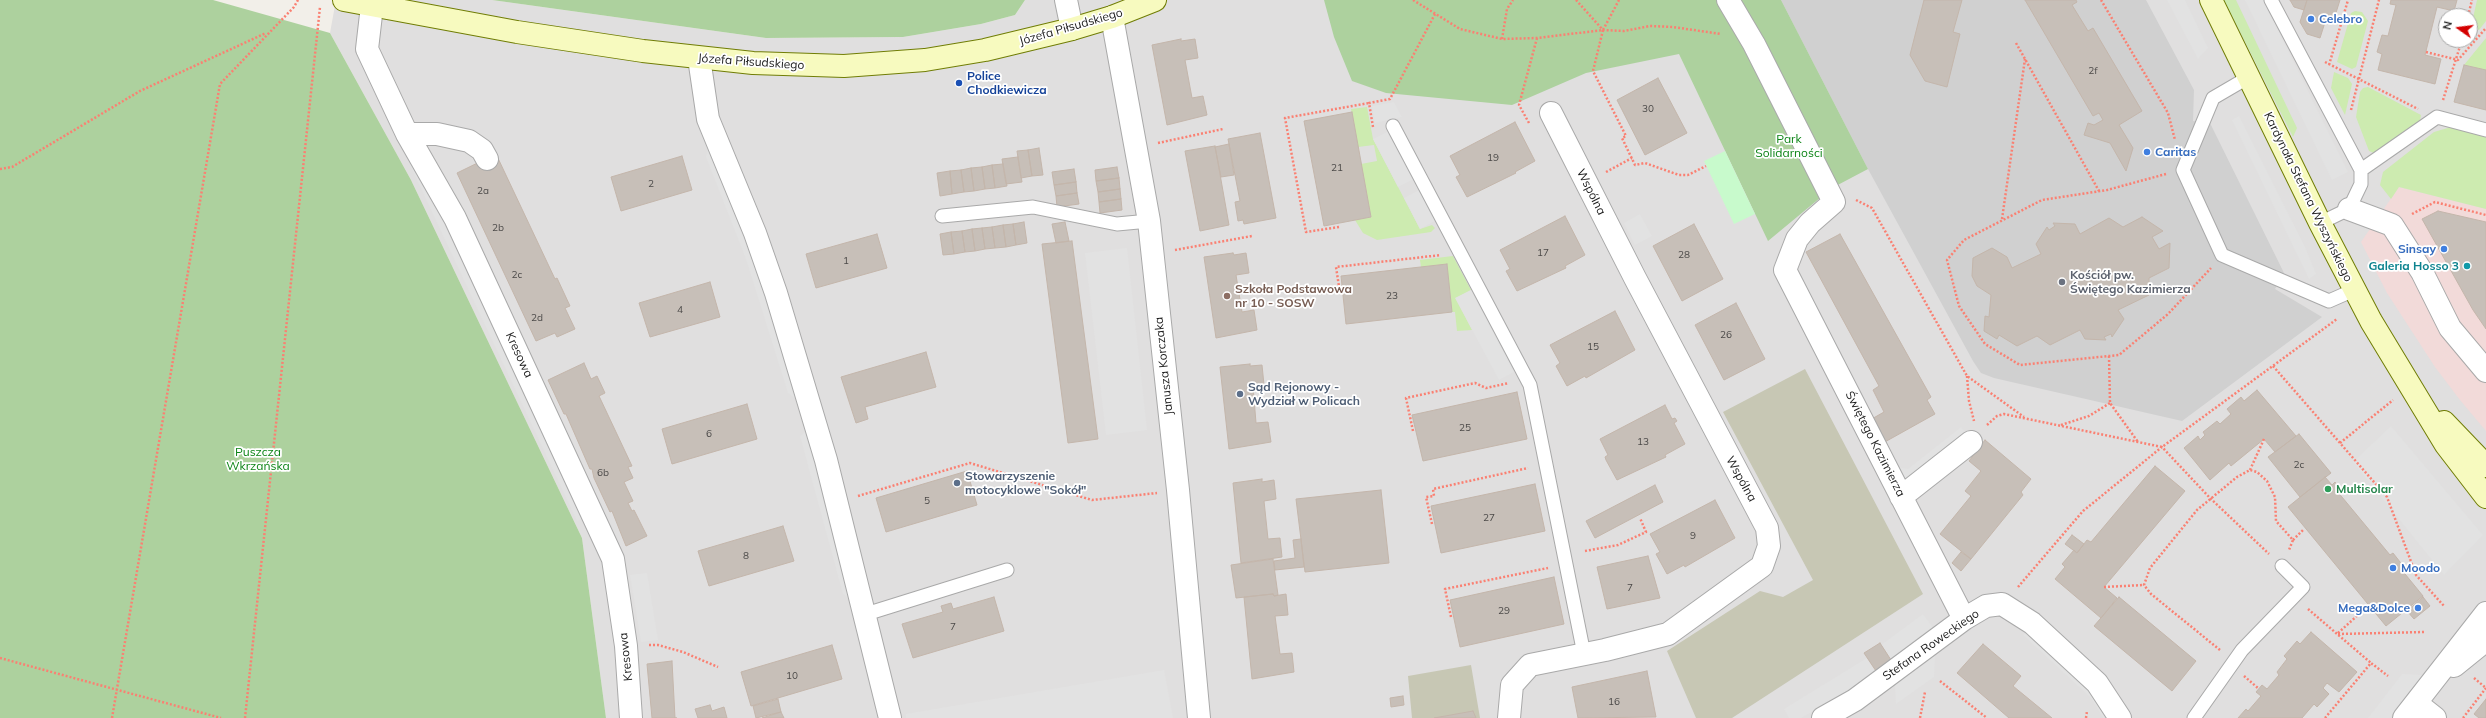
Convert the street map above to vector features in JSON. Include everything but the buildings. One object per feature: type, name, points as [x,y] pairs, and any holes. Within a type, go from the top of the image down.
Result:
[{"type":"street","name":"Józefa Piłsudskiego","points":[[344,0],[517,32],[699,58],[806,66],[882,64],[956,56],[1072,29],[1112,17],[1155,0]]},
{"type":"street","points":[[1066,0],[1072,29]]},
{"type":"street","points":[[1728,0],[1750,37],[1834,202]]},
{"type":"street","name":"Kardynała Stefana Wyszyńskiego","points":[[2211,0],[2320,223],[2405,392],[2486,497]]},
{"type":"street","name":"Kresowa","points":[[372,6],[367,49],[407,134],[455,218],[612,559],[626,646],[631,718]]},
{"type":"street","name":"Janusza Korczaka","points":[[1112,17],[1149,221],[1178,490],[1199,718]]},
{"type":"street","points":[[699,58],[708,118],[755,233],[776,293],[826,460],[866,614],[890,718]]},
{"type":"street","name":"Wspólna","points":[[1509,718],[1512,684],[1530,665],[1668,634],[1762,566],[1768,546],[1767,528],[1551,113]]},
{"type":"street","points":[[407,134],[437,134],[469,141],[482,150],[487,159]]},
{"type":"street","name":"Świętego Kazimierza","points":[[1834,202],[1810,223],[1797,239],[1785,270],[1964,619]]},
{"type":"street","points":[[2349,209],[2392,225],[2422,272],[2450,328],[2486,371]]},
{"type":"street","name":"Kardynała Stefana Wyszyńskiego","points":[[2405,392],[2486,466]]},
{"type":"street","points":[[1901,497],[1978,433]]},
{"type":"street","name":"Stefana Roweckiego","points":[[1823,718],[1855,700],[1964,619],[1986,606],[2002,604],[2016,611],[2032,623],[2097,683],[2120,718]]},
{"type":"street","points":[[2414,705],[2486,612]]},
{"type":"street","points":[[2414,705],[2486,640]]},
{"type":"street","points":[[2414,705],[2435,718]]},
{"type":"lane","points":[[2271,0],[2320,96],[2361,170],[2361,184],[2349,209],[2320,223]]},
{"type":"lane","points":[[2249,77],[2213,98],[2182,170],[2222,255],[2329,301],[2354,290]]},
{"type":"lane","points":[[2361,170],[2437,118],[2486,130]]},
{"type":"lane","points":[[1393,126],[1530,385],[1584,654]]},
{"type":"lane","points":[[942,216],[1033,207],[1117,224],[1149,221]]},
{"type":"lane","points":[[2194,718],[2242,650],[2303,587],[2282,566]]},
{"type":"lane","points":[[866,614],[1007,570]]},
{"type":"path","points":[[112,718],[220,84],[294,7],[298,0]]},
{"type":"path","points":[[1413,0],[1460,29],[1502,39],[1537,38],[1604,30],[1624,31],[1650,26],[1673,27],[1750,37]]},
{"type":"path","points":[[1502,39],[1506,10],[1513,0]]},
{"type":"path","points":[[1576,0],[1604,30]]},
{"type":"path","points":[[1619,0],[1604,30],[1593,71],[1626,136],[1622,138],[1635,165],[1645,163],[1679,175],[1688,175],[1706,166]]},
{"type":"path","points":[[2100,0],[2168,113],[2182,170],[2099,191],[2042,200],[2002,219],[1964,240],[1947,260],[1958,306],[1984,344],[2020,365],[2119,355],[2168,314],[2222,255]]},
{"type":"path","points":[[2320,96],[2348,0]]},
{"type":"path","points":[[2350,114],[2379,0]]},
{"type":"path","points":[[244,718],[320,7]]},
{"type":"path","points":[[1339,227],[1306,232],[1285,118],[1390,99],[1392,92],[1435,14]]},
{"type":"path","points":[[2458,60],[2486,28]]},
{"type":"path","points":[[0,169],[12,167],[140,91],[269,32]]},
{"type":"path","points":[[1519,105],[1537,38]]},
{"type":"path","points":[[2016,43],[2099,191]]},
{"type":"path","points":[[2294,45],[2358,80],[2437,118],[2458,60],[2460,48]]},
{"type":"path","points":[[2426,52],[2458,60]]},
{"type":"path","points":[[2002,219],[2025,59]]},
{"type":"path","points":[[1369,103],[1374,130],[1393,126]]},
{"type":"path","points":[[1157,143],[1223,129]]},
{"type":"path","points":[[1586,182],[1632,158]]},
{"type":"path","points":[[1834,202],[1853,199],[1872,208],[1967,376],[2025,418]]},
{"type":"path","points":[[2392,225],[2435,202],[2486,215]]},
{"type":"path","points":[[1172,251],[1252,236]]},
{"type":"path","points":[[1340,293],[1336,267],[1460,253]]},
{"type":"path","points":[[2015,590],[2083,511],[2162,447],[2340,317]]},
{"type":"path","points":[[2109,356],[2110,403],[2138,442]]},
{"type":"path","points":[[2273,366],[2387,497],[2416,575],[2444,606]]},
{"type":"path","points":[[1967,376],[1969,401],[1978,433],[1998,416],[2004,414],[2162,447],[2210,498],[2282,566],[2293,540],[2304,529]]},
{"type":"path","points":[[1413,432],[1406,398],[1475,383],[1486,388],[1527,378]]},
{"type":"path","points":[[2340,444],[2405,392]]},
{"type":"path","points":[[2061,425],[2089,416],[2110,403]]},
{"type":"path","points":[[2250,470],[2264,439]]},
{"type":"path","points":[[856,496],[970,463],[1092,500],[1178,490]]},
{"type":"path","points":[[1432,524],[1426,497],[1434,496],[1433,489],[1546,464]]},
{"type":"path","points":[[2144,585],[2150,568],[2197,510],[2244,472],[2250,470],[2258,472],[2267,481],[2275,497],[2276,521],[2293,540]]},
{"type":"path","points":[[1585,551],[1618,545],[1646,532],[1640,518]]},
{"type":"path","points":[[1451,618],[1445,589],[1566,564]]},
{"type":"path","points":[[2104,588],[2144,585]]},
{"type":"path","points":[[2144,585],[2151,594],[2225,654]]},
{"type":"path","points":[[2303,604],[2388,676]]},
{"type":"path","points":[[2338,634],[2368,606]]},
{"type":"path","points":[[2338,634],[2425,632]]},
{"type":"path","points":[[626,646],[658,645],[683,652],[718,667]]},
{"type":"path","points":[[0,658],[221,718]]},
{"type":"path","points":[[2325,718],[2371,663]]},
{"type":"path","points":[[1940,681],[1987,718]]},
{"type":"path","points":[[2463,718],[2486,688]]},
{"type":"path","points":[[1920,718],[1925,692]]},
{"type":"shaded area","points":[[336,0],[492,0],[766,38],[903,37],[981,24],[1015,15],[1025,0],[2486,0],[2486,718],[606,718],[582,538],[411,180],[330,33]]},
{"type":"shaded area","points":[[1781,0],[2146,0],[2194,90],[2193,121],[2210,123],[2284,273],[2275,289],[2322,317],[2182,421],[1994,378],[1981,373],[1868,169]]},
{"type":"shaded area","points":[[2167,0],[2185,0],[2208,48],[2198,59]]},
{"type":"shaded area","points":[[2245,0],[2263,0],[2348,172],[2332,180]]},
{"type":"shaded area","points":[[1394,102],[1402,117],[1375,123],[1372,106]]},
{"type":"shaded area","points":[[2239,116],[2305,247],[2316,274],[2309,279],[2232,120]]},
{"type":"shaded area","points":[[1389,131],[1414,179],[1398,187],[1373,139]]},
{"type":"shaded area","points":[[709,146],[764,291],[798,401],[788,393],[746,259],[706,157]]},
{"type":"shaded area","points":[[418,160],[588,516],[577,521],[410,165]]},
{"type":"shaded area","points":[[2399,187],[2486,209],[2486,431],[2435,367],[2387,293],[2361,242]]},
{"type":"shaded area","points":[[1419,190],[1435,221],[1420,229],[1404,198]]},
{"type":"shaded area","points":[[1640,214],[1652,236],[1635,245],[1624,223]]},
{"type":"shaded area","points":[[1127,248],[1147,430],[1106,435],[1085,253]]},
{"type":"shaded area","points":[[1471,290],[1514,372],[1499,380],[1455,298]]},
{"type":"shaded area","points":[[1805,369],[1923,594],[1732,718],[1696,718],[1667,651],[1760,591],[1783,597],[1813,580],[1723,412]]},
{"type":"shaded area","points":[[2391,426],[2483,535],[2444,575],[2353,462]]},
{"type":"shaded area","points":[[1961,427],[1970,438],[1902,482],[1896,467],[1908,469]]},
{"type":"shaded area","points":[[806,431],[852,602],[843,594],[800,436]]},
{"type":"shaded area","points":[[647,573],[658,640],[641,642],[630,575]]},
{"type":"shaded area","points":[[1923,614],[1934,629],[1891,660],[1881,645]]},
{"type":"shaded area","points":[[2033,630],[2113,715],[2103,718],[2091,698],[2023,635]]},
{"type":"shaded area","points":[[1935,655],[1934,677],[1896,704],[1895,684]]},
{"type":"shaded area","points":[[1867,658],[1876,671],[1849,690],[1801,718],[1789,718],[1784,709]]},
{"type":"shaded area","points":[[1471,665],[1480,718],[1412,718],[1408,676]]},
{"type":"shaded area","points":[[1164,670],[1173,718],[906,718],[906,714]]},
{"type":"shaded area","points":[[2402,674],[2423,675],[2390,718],[2368,718]]},
{"type":"green space","name":"Puszcza Wkrzańska","points":[[0,0],[213,0],[330,33],[411,180],[582,538],[606,718],[0,718]]},
{"type":"green space","points":[[492,0],[1025,0],[1015,15],[981,24],[903,37],[766,38]]},
{"type":"green space","name":"Park Solidarności","points":[[1324,0],[1781,0],[1868,169],[1832,188],[1768,241],[1679,54],[1586,73],[1512,105],[1386,93],[1352,81],[1334,37]]},
{"type":"green space","points":[[2224,0],[2236,0],[2297,128],[2293,137]]},
{"type":"green space","points":[[2477,0],[2486,0],[2486,21],[2479,30],[2478,8],[2475,8]]},
{"type":"green space","points":[[2355,11],[2362,12],[2368,21],[2356,67],[2352,69],[2337,62],[2351,13]]},
{"type":"green space","points":[[2486,38],[2486,70],[2464,65]]},
{"type":"green space","points":[[2334,72],[2348,78],[2352,84],[2345,115],[2331,88]]},
{"type":"green space","points":[[2368,87],[2421,115],[2420,121],[2380,151],[2374,153],[2369,151],[2356,117],[2360,92],[2363,88]]},
{"type":"green space","points":[[1367,107],[1373,139],[1420,229],[1432,225],[1435,228],[1431,232],[1377,240],[1363,233],[1355,220],[1371,217],[1361,164],[1377,161],[1374,145],[1358,147],[1351,109]]},
{"type":"green space","points":[[2451,127],[2486,136],[2486,209],[2399,187],[2391,199],[2380,185],[2383,172],[2434,132]]},
{"type":"green space","points":[[1725,151],[1755,214],[1734,224],[1704,161]]},
{"type":"green space","points":[[1453,256],[1471,290],[1456,298],[1472,330],[1457,331],[1455,312],[1452,312],[1447,264],[1421,267],[1420,260]]},
{"type":"place","name":"Celebro","points":[[2311,19]]},
{"type":"place","name":"Police Chodkiewicza","points":[[959,83]]},
{"type":"place","name":"Caritas","points":[[2147,152]]},
{"type":"place","name":"Sinsay","points":[[2444,249]]},
{"type":"place","name":"Galeria Hosso 3","points":[[2467,266]]},
{"type":"place","name":"Kościół pw. Świętego Kazimierza","points":[[2062,282]]},
{"type":"place","name":"Szkoła Podstawowa nr 10 - SOSW","points":[[1227,296]]},
{"type":"place","name":"Sąd Rejonowy - Wydział w Policach","points":[[1240,394]]},
{"type":"place","name":"Stowarzyszenie motocyklowe \"Sokół\"","points":[[957,483]]},
{"type":"place","name":"Multisolar","points":[[2328,489]]},
{"type":"place","name":"Moodo","points":[[2393,568]]},
{"type":"place","name":"Mega&Dolce","points":[[2418,608]]}]
